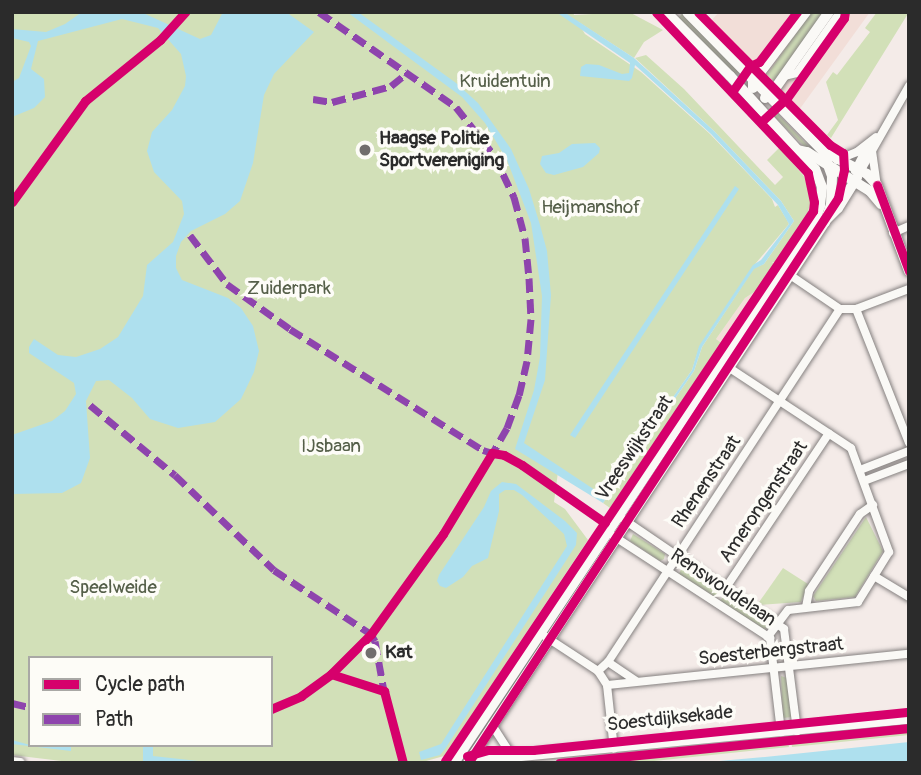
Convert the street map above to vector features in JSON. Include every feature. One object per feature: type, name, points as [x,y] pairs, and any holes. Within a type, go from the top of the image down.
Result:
[{"type":"main road","points":[[666,12],[798,150],[821,182]]},
{"type":"main road","points":[[752,101],[753,82],[806,12]]},
{"type":"main road","points":[[752,101],[769,97],[830,12]]},
{"type":"main road","name":"Vreeswijkstraat","points":[[454,763],[544,636],[786,273],[825,222],[831,205],[832,166],[823,151],[688,13]]},
{"type":"main road","name":"Vreeswijkstraat","points":[[786,273],[818,213],[821,182]]},
{"type":"main road","name":"Vreeswijkstraat","points":[[466,762],[492,725],[544,636]]},
{"type":"main road","points":[[12,762],[20,763]]},
{"type":"street","points":[[784,76],[797,73],[840,12]]},
{"type":"street","name":"Vreeswijkstraat","points":[[825,222],[838,208],[858,169],[909,86]]},
{"type":"street","points":[[871,147],[882,205],[909,271]]},
{"type":"street","name":"Vreeswijkstraat","points":[[821,182],[832,166],[871,147]]},
{"type":"street","points":[[798,150],[832,166],[870,191],[882,205]]},
{"type":"street","points":[[832,166],[858,169],[877,185]]},
{"type":"street","points":[[893,233],[909,226]]},
{"type":"street","points":[[786,273],[840,309],[856,309],[909,289]]},
{"type":"street","name":"Rhenenstraat","points":[[598,671],[608,662],[840,309]]},
{"type":"street","points":[[856,309],[909,443]]},
{"type":"street","points":[[724,364],[851,448],[889,552],[858,602],[788,610],[768,637]]},
{"type":"street","name":"Amerongenstraat","points":[[725,589],[829,433]]},
{"type":"street","points":[[860,470],[909,451]]},
{"type":"street","points":[[864,481],[909,464]]},
{"type":"street","points":[[806,607],[809,591],[835,551],[860,514],[873,505]]},
{"type":"street","name":"Renswoudelaan","points":[[622,519],[777,624],[787,634],[797,731]]},
{"type":"street","name":"Renswoudelaan","points":[[611,534],[768,637],[781,732]]},
{"type":"street","points":[[874,576],[909,597]]},
{"type":"street","points":[[544,636],[598,671],[607,685],[614,749]]},
{"type":"street","name":"Soesterbergstraat","points":[[607,685],[909,654]]},
{"type":"street","points":[[608,662],[636,681]]},
{"type":"street","name":"Soestdijksekade","points":[[466,762],[490,757],[509,761],[909,719]]},
{"type":"street","points":[[492,725],[509,761]]},
{"type":"shaded area","points":[[719,12],[870,12],[799,110],[710,22]]},
{"type":"shaded area","points":[[762,287],[725,346],[716,339],[745,298]]},
{"type":"green space","name":"Zuiderpark","points":[[12,12],[573,12],[574,15],[629,12],[663,30],[644,42],[634,58],[577,21],[585,34],[641,72],[710,134],[772,199],[775,207],[778,205],[789,224],[756,263],[699,348],[692,370],[604,497],[539,455],[558,472],[554,502],[565,509],[588,540],[444,756],[419,763],[78,763],[12,755]]},
{"type":"green space","points":[[811,12],[825,12],[775,82],[767,75]]},
{"type":"green space","points":[[877,12],[909,12],[831,138],[827,135],[838,120],[826,82],[833,72],[837,75],[870,32],[865,28]]},
{"type":"green space","points":[[683,13],[739,72],[735,75],[678,18]]},
{"type":"green space","points":[[646,55],[684,89],[775,185],[783,177],[767,160],[779,148],[804,176],[811,200],[806,219],[776,263],[772,262],[775,265],[771,275],[762,287],[745,298],[716,339],[725,346],[717,359],[712,356],[610,508],[603,503],[694,371],[702,347],[754,268],[764,264],[794,221],[781,201],[714,131],[635,58]]},
{"type":"green space","points":[[775,111],[815,153],[813,155],[772,114]]},
{"type":"green space","points":[[866,517],[883,551],[855,597],[816,601],[813,596]]},
{"type":"green space","points":[[633,534],[665,554],[664,559],[660,561],[630,541]]},
{"type":"green space","points":[[682,567],[719,590],[715,597],[679,574]]},
{"type":"green space","points":[[783,568],[808,584],[801,602],[757,605]]},
{"type":"green space","points":[[725,594],[768,623],[769,628],[764,629],[720,601]]},
{"type":"green space","points":[[781,676],[787,678],[792,717],[783,718]]},
{"type":"green space","points":[[909,729],[909,735],[792,747],[791,740]]},
{"type":"green space","points":[[788,741],[789,747],[635,763],[617,763],[616,758]]},
{"type":"water","points":[[82,12],[141,12],[200,39],[211,35],[223,12],[286,12],[314,32],[274,74],[264,95],[253,163],[240,201],[225,214],[191,231],[181,242],[176,256],[176,268],[182,280],[228,298],[241,308],[253,326],[259,351],[254,372],[241,399],[215,422],[178,428],[150,419],[132,398],[109,380],[96,381],[86,401],[90,458],[81,483],[62,493],[12,494],[12,435],[52,421],[65,411],[76,394],[74,383],[29,353],[29,347],[34,339],[58,355],[76,357],[100,349],[118,337],[143,296],[147,265],[173,242],[184,214],[182,201],[154,172],[147,151],[152,132],[172,110],[185,86],[186,76],[181,54],[158,28],[122,19],[38,41],[31,69],[44,79],[45,97],[34,108],[12,117],[12,82],[19,78],[31,46],[29,42],[12,38],[12,29],[46,32],[65,24]]},
{"type":"water","points":[[347,12],[358,12],[456,83],[478,103],[511,149],[529,189],[540,225],[547,251],[551,295],[545,380],[524,443],[604,496],[692,370],[699,346],[753,265],[761,260],[789,224],[778,205],[711,134],[635,65],[629,81],[580,76],[581,67],[586,64],[599,65],[622,74],[629,73],[630,63],[556,12],[564,12],[634,58],[714,131],[781,201],[794,221],[764,264],[754,269],[702,347],[694,371],[603,503],[515,449],[534,390],[540,357],[542,296],[531,223],[507,160],[485,123],[462,97]]},
{"type":"water","points":[[595,143],[600,148],[599,153],[583,167],[554,175],[546,173],[540,164],[542,156],[559,153],[572,144]]},
{"type":"water","points":[[735,186],[739,189],[575,438],[570,435]]},
{"type":"water","points":[[502,482],[516,484],[565,521],[577,533],[576,545],[445,749],[440,755],[421,760],[419,752],[441,744],[567,546],[564,534],[522,495],[514,490],[505,490],[499,494],[499,511],[488,558],[472,566],[463,577],[446,588],[440,586],[437,581],[439,575],[484,507],[491,491]]},
{"type":"water","points":[[12,740],[28,746],[12,744]]},
{"type":"water","points":[[909,742],[909,763],[697,763],[765,757]]},
{"type":"water","points":[[37,747],[71,747],[71,751]]},
{"type":"water","points":[[143,747],[153,747],[153,756],[216,763],[143,761]]},
{"type":"marked path","points":[[319,12],[456,107],[494,155],[514,197],[525,238],[531,319],[527,361],[519,395],[507,428],[490,457]]},
{"type":"marked path","points":[[313,99],[332,102],[391,86],[408,72]]},
{"type":"marked path","points":[[190,235],[227,284],[290,329],[483,450],[496,454]]},
{"type":"marked path","points":[[90,405],[175,475],[274,570],[371,634]]},
{"type":"marked path","points":[[371,634],[375,641],[384,691]]},
{"type":"marked path","points":[[12,703],[28,707]]},
{"type":"cycle path","points":[[12,202],[85,101],[160,40],[185,12]]},
{"type":"cycle path","points":[[445,761],[813,211],[814,202],[808,173],[656,12]]},
{"type":"cycle path","points":[[468,763],[838,198],[844,170],[843,153],[830,145],[698,12]]},
{"type":"cycle path","points":[[732,92],[750,66],[759,62],[797,12]]},
{"type":"cycle path","points":[[761,122],[787,98],[844,18],[845,12]]},
{"type":"cycle path","points":[[877,185],[909,271]]},
{"type":"cycle path","points":[[273,708],[301,696],[331,674],[371,634],[443,534],[492,453],[504,455],[522,465],[605,523]]},
{"type":"cycle path","points":[[331,674],[384,691],[403,763]]},
{"type":"cycle path","points":[[467,756],[488,750],[533,750],[909,712]]},
{"type":"cycle path","points":[[559,763],[909,728]]},
{"type":"place","name":"Haagse Politie Sportvereniging","points":[[365,150]]},
{"type":"place","name":"Kat","points":[[371,653]]},
{"type":"park label","name":"Kruidentuin","points":[[505,82]]},
{"type":"park label","name":"Heijmanshof","points":[[591,208]]},
{"type":"park label","name":"IJsbaan","points":[[331,447]]},
{"type":"park label","name":"Speelweide","points":[[113,588]]}]
